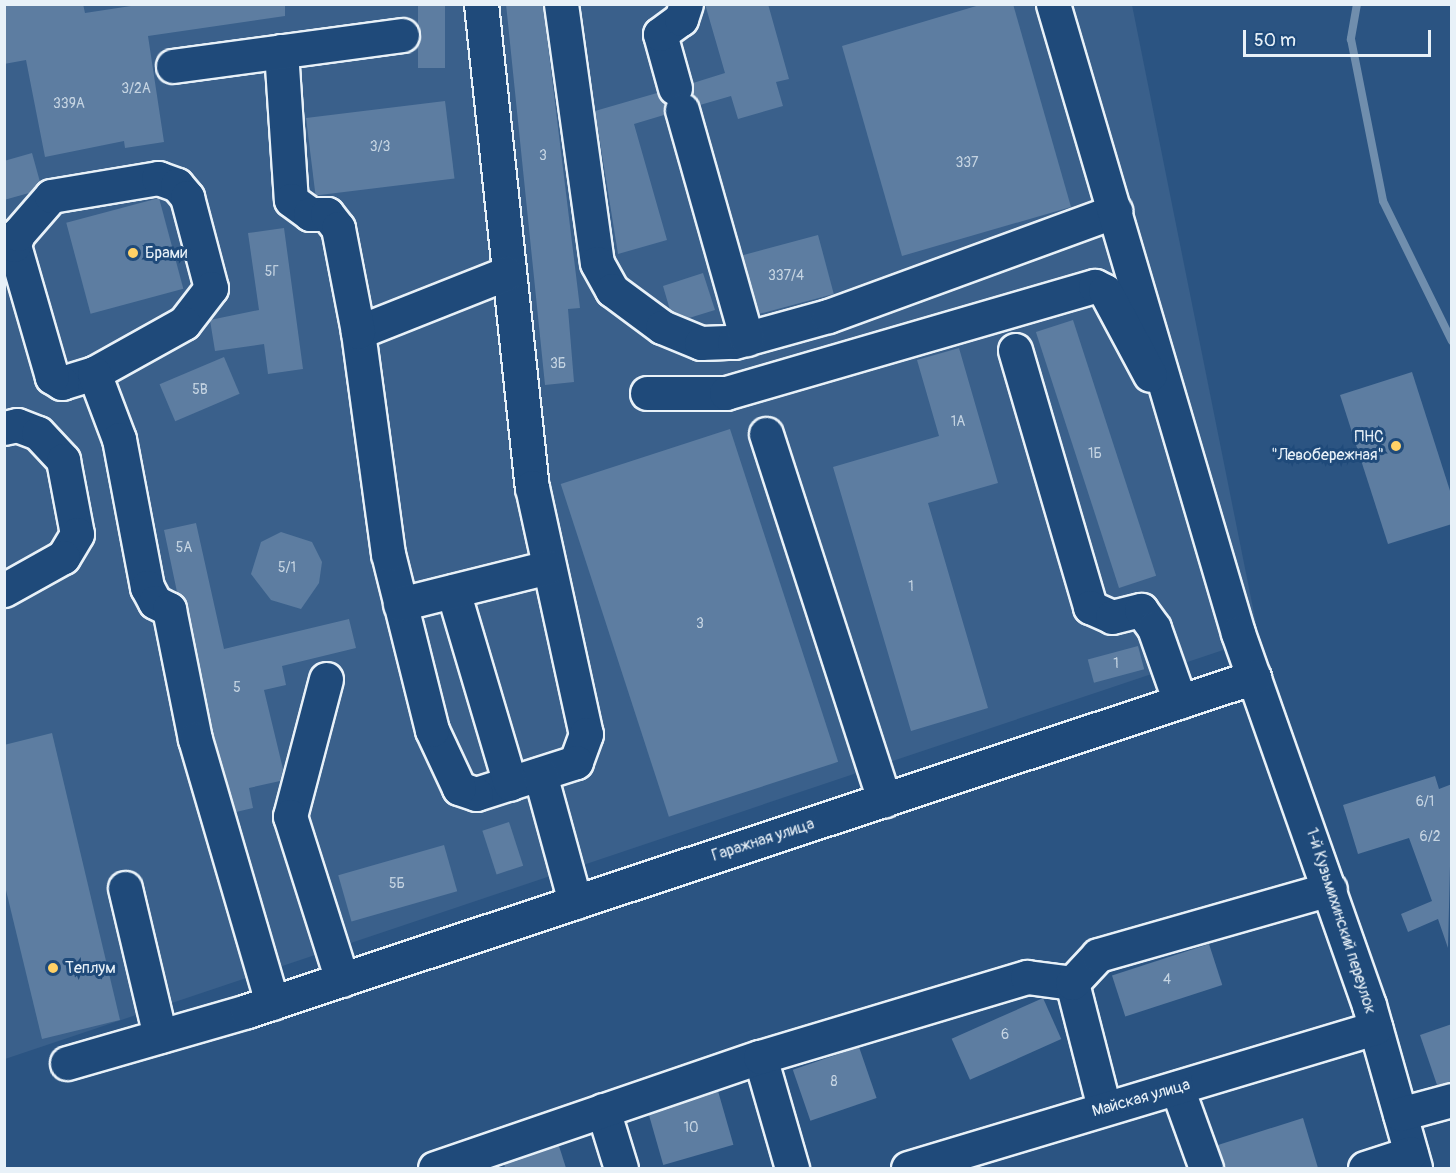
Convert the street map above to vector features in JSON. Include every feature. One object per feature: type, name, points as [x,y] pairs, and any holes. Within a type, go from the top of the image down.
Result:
[{"type":"street","points":[[281,51],[291,200],[310,214],[327,214],[338,228],[358,332],[388,554],[400,604],[432,730],[459,788],[476,794],[576,762],[586,734],[532,487],[507,273],[481,4]]},
{"type":"street","points":[[561,4],[597,263],[612,290],[662,327],[701,343],[747,339],[828,316],[1115,211]]},
{"type":"street","points":[[686,4],[681,19],[660,34],[747,339]]},
{"type":"street","points":[[1053,4],[1186,446]]},
{"type":"street","points":[[173,66],[402,35]]},
{"type":"street","points":[[158,178],[177,184],[187,197],[211,288],[184,323],[94,373],[62,383],[52,377],[14,245],[18,234],[51,196],[158,178]]},
{"type":"street","points":[[358,332],[507,273]]},
{"type":"street","points":[[647,393],[726,393],[1095,286],[1105,291],[1186,446]]},
{"type":"street","points":[[1015,350],[1090,607],[1112,617],[1141,610],[1154,628],[1180,702]]},
{"type":"street","points":[[94,373],[118,439],[147,587],[155,602],[169,609]]},
{"type":"street","points":[[4,428],[17,425],[38,433],[63,460],[77,534],[63,557],[4,590]]},
{"type":"street","points":[[766,434],[884,800]]},
{"type":"street","name":"1-й Кузьмихинский переулок","points":[[1186,446],[1254,677],[1330,889],[1375,1028],[1413,1161]]},
{"type":"street","points":[[143,449],[169,609],[195,739],[272,1003]]},
{"type":"street","points":[[400,604],[548,567]]},
{"type":"street","points":[[453,591],[575,903]]},
{"type":"street","name":"Гаражная улица","points":[[67,1063],[272,1003],[1254,677]]},
{"type":"street","points":[[326,679],[290,816],[342,980]]},
{"type":"street","points":[[125,888],[160,1036]]},
{"type":"street","points":[[1072,983],[1098,955],[1330,889]]},
{"type":"street","points":[[435,1168],[760,1057],[1037,974],[1072,983]]},
{"type":"street","points":[[1072,983],[1104,1108]]},
{"type":"street","name":"Майская улица","points":[[908,1168],[1375,1028]]},
{"type":"street","points":[[760,1057],[792,1168]]},
{"type":"street","points":[[1177,1088],[1206,1168]]},
{"type":"street","points":[[1400,1114],[1452,1100]]},
{"type":"street","points":[[603,1110],[621,1168]]},
{"type":"street","points":[[1365,1168],[1413,1161]]},
{"type":"shaded area","points":[[4,5],[1132,5],[1259,638],[5,1059]]},
{"type":"building","points":[[4,4],[83,4],[85,13],[144,4],[285,4],[285,16],[148,36],[164,142],[125,148],[124,141],[45,157],[26,60],[4,64]]},
{"type":"building","points":[[418,4],[445,4],[445,68],[418,68]]},
{"type":"building","points":[[506,4],[543,4],[580,308],[568,309],[574,382],[545,385]]},
{"type":"building","points":[[705,4],[768,4],[789,79],[776,82],[783,106],[738,119],[731,96],[700,105],[692,95],[693,83],[725,73]]},
{"type":"building","points":[[983,4],[1013,4],[1071,207],[902,256],[842,46]]},
{"type":"building","points":[[657,93],[665,103],[664,115],[634,124],[667,240],[618,254],[595,111]]},
{"type":"building","points":[[445,101],[455,178],[316,195],[306,118]]},
{"type":"building","points":[[32,153],[40,182],[29,193],[4,200],[4,161]]},
{"type":"building","points":[[159,198],[183,289],[91,314],[66,223]]},
{"type":"building","points":[[284,228],[303,369],[268,374],[264,344],[215,351],[210,320],[259,310],[248,233]]},
{"type":"building","points":[[818,235],[834,294],[758,314],[743,255]]},
{"type":"building","points":[[703,273],[715,310],[689,318],[670,310],[663,286]]},
{"type":"building","points":[[1073,320],[1156,576],[1119,588],[1036,332]]},
{"type":"building","points":[[959,348],[998,483],[928,503],[988,708],[911,731],[833,467],[939,436],[917,360]]},
{"type":"building","points":[[224,357],[240,394],[175,421],[160,384]]},
{"type":"building","name":"ПНС \"Левобережная\"","points":[[1412,372],[1452,497],[1452,524],[1388,544],[1340,395]]},
{"type":"building","points":[[730,429],[838,762],[669,817],[561,484]]},
{"type":"building","points":[[196,523],[224,649],[349,619],[356,648],[282,666],[286,685],[264,690],[283,769],[280,781],[249,788],[253,808],[236,812],[213,735],[187,605],[177,592],[164,530]]},
{"type":"building","points":[[281,532],[312,542],[322,562],[319,583],[301,609],[271,600],[251,574],[261,542]]},
{"type":"building","points":[[1138,646],[1144,669],[1094,683],[1088,659]]},
{"type":"building","points":[[52,733],[120,1020],[42,1039],[4,882],[4,745]]},
{"type":"building","points":[[1435,776],[1439,789],[1452,784],[1448,948],[1438,919],[1408,932],[1401,914],[1432,901],[1409,838],[1358,854],[1343,805]]},
{"type":"building","points":[[509,822],[523,866],[497,874],[482,831]]},
{"type":"building","points":[[444,845],[457,891],[351,921],[338,875]]},
{"type":"building","points":[[1209,944],[1222,985],[1125,1016],[1112,976]]},
{"type":"building","points":[[1043,998],[1061,1039],[970,1080],[952,1039]]},
{"type":"building","points":[[1452,1024],[1452,1082],[1437,1085],[1420,1035]]},
{"type":"building","points":[[859,1047],[877,1098],[810,1121],[793,1070]]},
{"type":"building","points":[[718,1091],[733,1145],[663,1165],[648,1111]]},
{"type":"building","points":[[1303,1118],[1318,1168],[1224,1168],[1218,1145]]},
{"type":"building","points":[[559,1146],[566,1168],[505,1168],[504,1164]]},
{"type":"waterway","points":[[1357,4],[1351,39],[1383,201],[1452,341]]},
{"type":"place","name":"Брами","points":[[133,253]]},
{"type":"place","name":"ПНС \"Левобережная\"","points":[[1396,446]]},
{"type":"place","name":"Теплум","points":[[53,968]]}]
